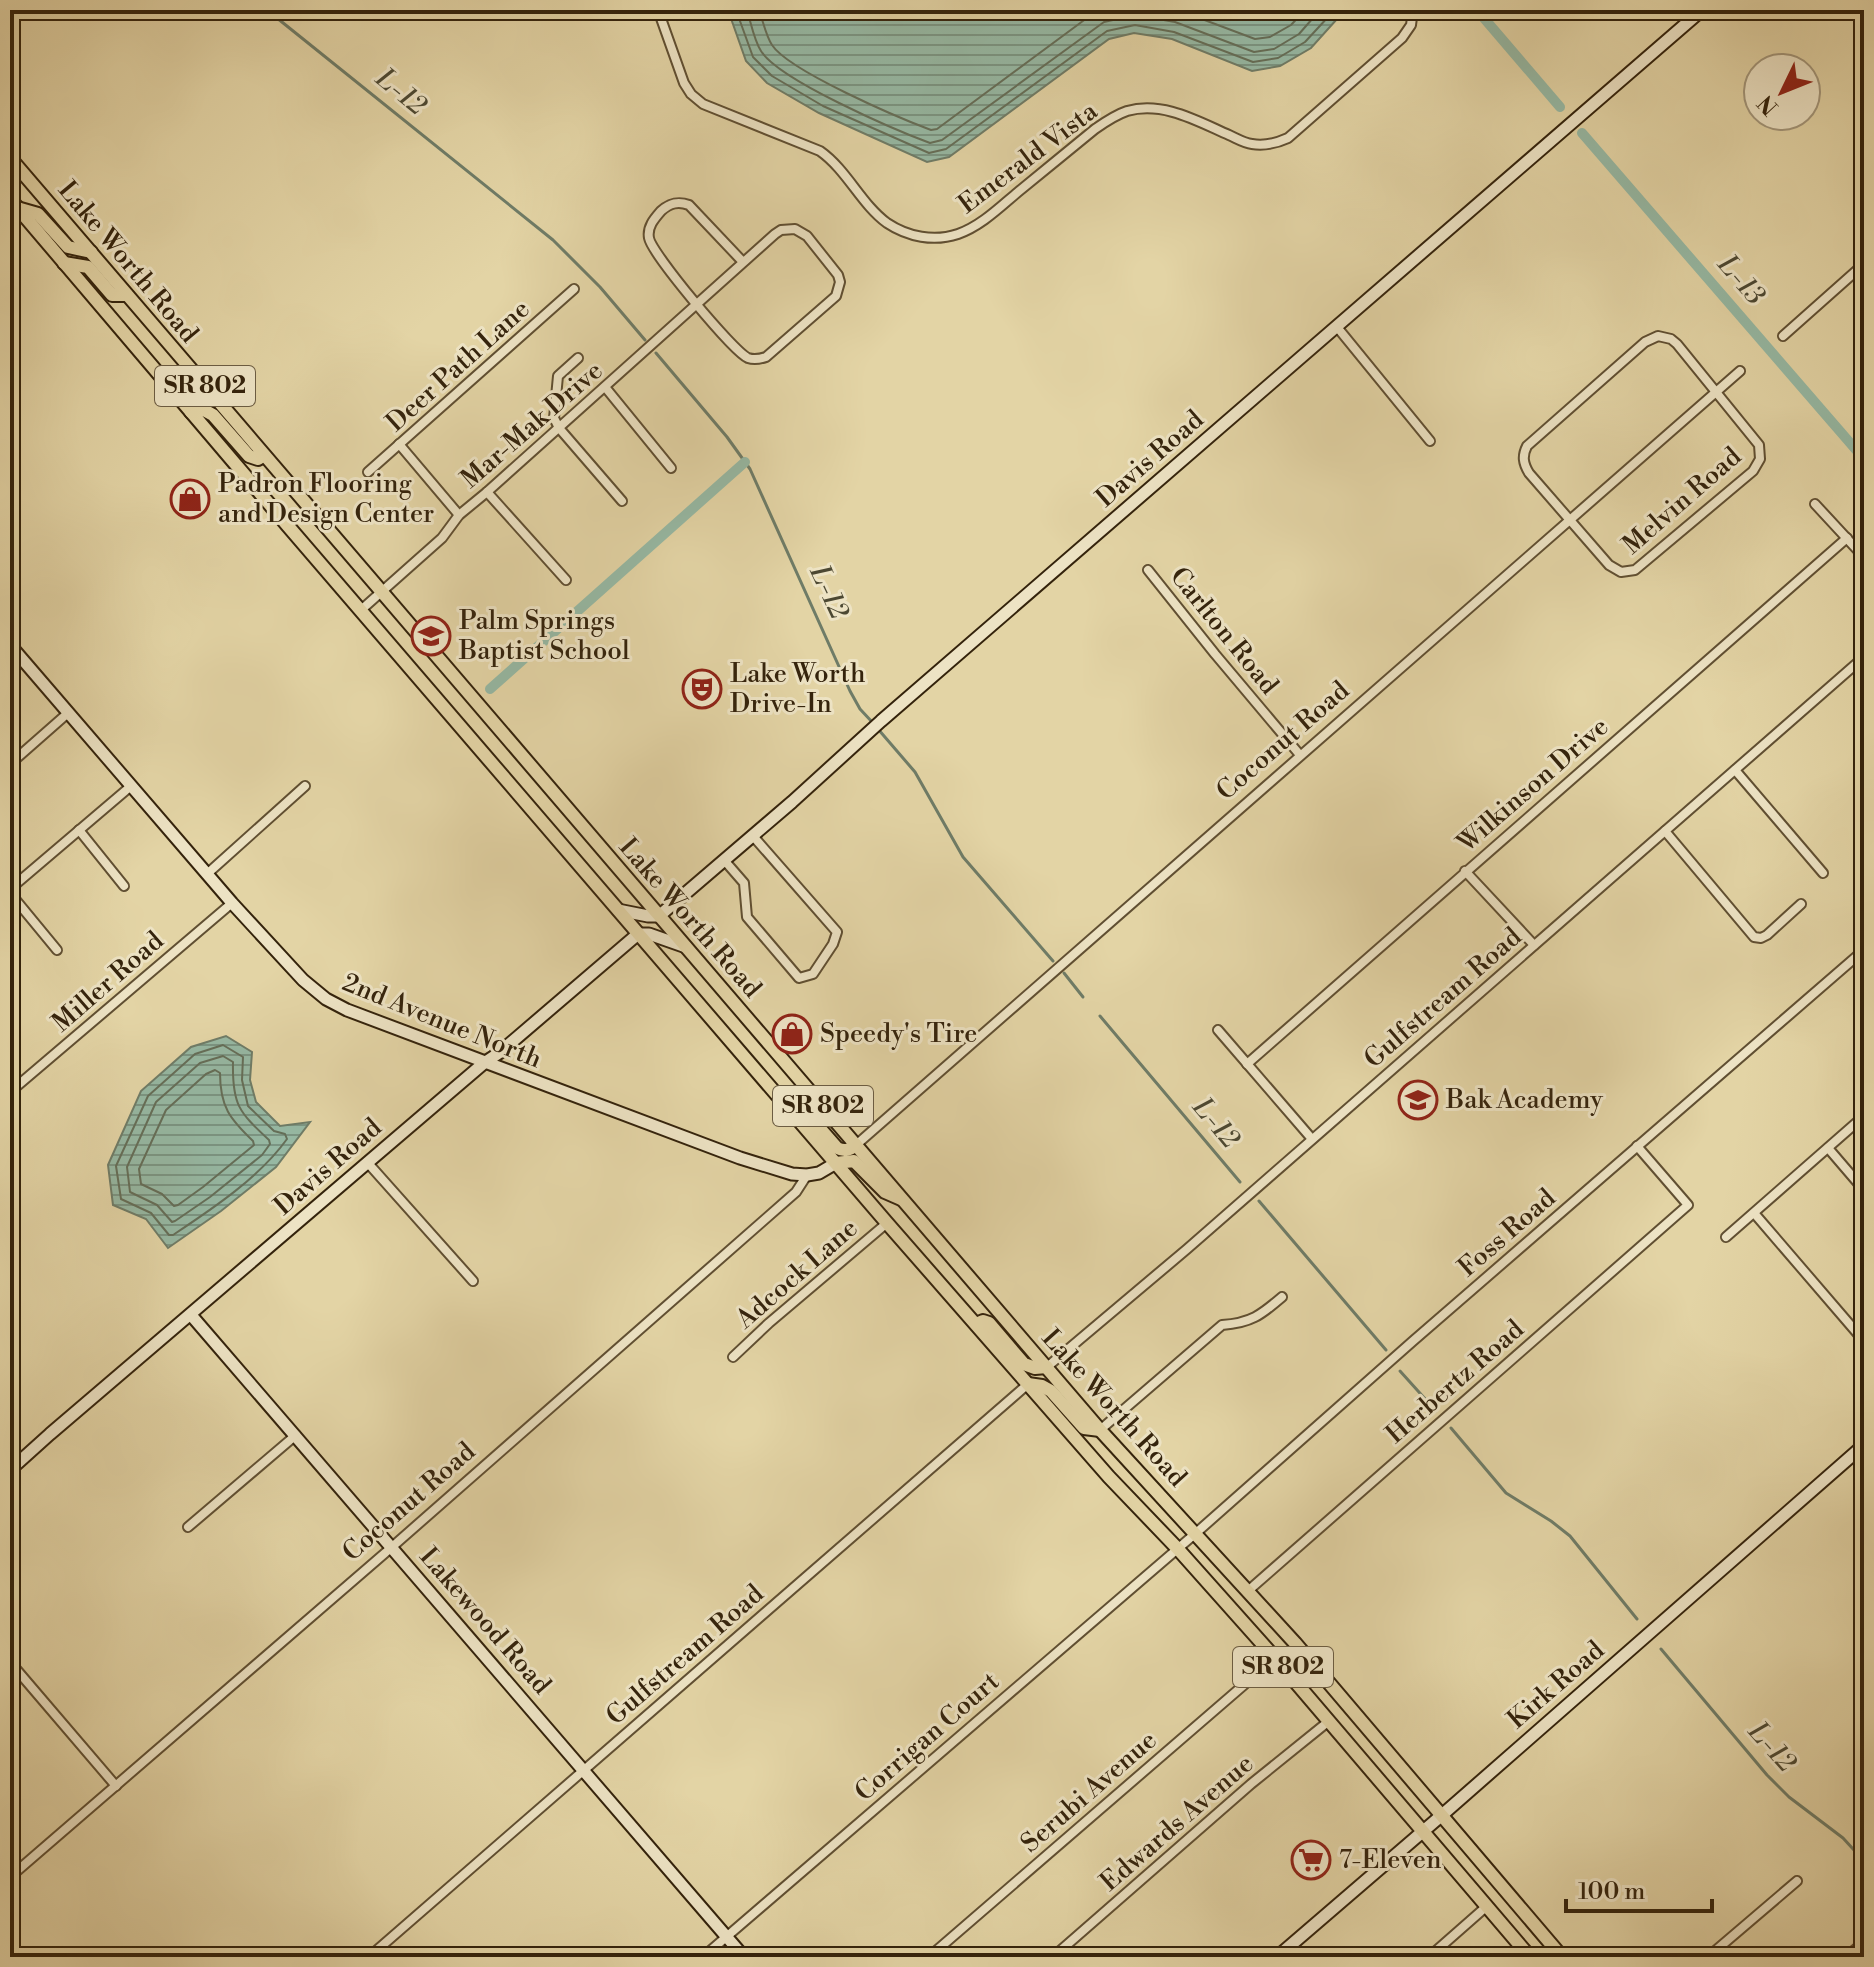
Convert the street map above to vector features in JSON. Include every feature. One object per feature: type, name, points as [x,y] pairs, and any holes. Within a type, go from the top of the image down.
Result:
[{"type":"main road","name":"Lake Worth Road","points":[[10,158],[1100,1430],[1249,1590],[1562,1957]]},
{"type":"main road","name":"Lake Worth Road","points":[[14,204],[887,1223],[1109,1477],[1275,1658],[1530,1957]]},
{"type":"main road","points":[[14,204],[38,214],[68,247],[91,252]]},
{"type":"main road","points":[[64,263],[88,267],[112,295],[127,295]]},
{"type":"main road","points":[[191,412],[204,410],[213,415],[249,456],[258,459],[264,455]]},
{"type":"main road","points":[[783,1101],[809,1116],[837,1148],[843,1151],[856,1145]]},
{"type":"main road","points":[[836,1163],[854,1161],[885,1192],[904,1201]]},
{"type":"main road","points":[[976,1324],[983,1321],[989,1323],[1024,1364],[1035,1368],[1047,1367]]},
{"type":"main road","points":[[1028,1384],[1051,1391],[1084,1428],[1100,1430]]},
{"type":"street","name":"Emerald Vista","points":[[658,10],[684,83],[691,94],[703,104],[820,151],[836,164],[885,221],[902,232],[922,237],[957,234],[981,222],[1095,129],[1129,111],[1166,110],[1182,114],[1250,144],[1268,144],[1288,138],[1402,38],[1411,25],[1413,10]]},
{"type":"street","name":"Davis Road","points":[[659,916],[1702,10]]},
{"type":"street","points":[[696,305],[650,242],[649,228],[663,209],[676,202],[689,205],[743,262]]},
{"type":"street","name":"Mar-Mak Drive","points":[[361,610],[442,538],[459,515],[487,492],[743,262],[781,230],[802,231],[838,275],[839,290],[836,296],[766,357],[752,359],[740,352],[696,305]]},
{"type":"street","points":[[1783,336],[1864,264]]},
{"type":"street","name":"Deer Path Lane","points":[[368,472],[574,289]]},
{"type":"street","points":[[1337,327],[1430,441]]},
{"type":"street","points":[[1570,520],[1529,473],[1523,460],[1527,446],[1645,342],[1658,336],[1677,344],[1716,392]]},
{"type":"street","points":[[578,358],[558,376],[554,418],[559,428],[622,501]]},
{"type":"street","name":"Coconut Road","points":[[856,1145],[1740,371]]},
{"type":"street","points":[[605,387],[671,468]]},
{"type":"street","name":"Melvin Road","points":[[1570,520],[1609,565],[1621,572],[1635,570],[1753,471],[1758,466],[1759,445],[1716,392]]},
{"type":"street","points":[[399,444],[459,515]]},
{"type":"street","points":[[487,492],[566,580]]},
{"type":"street","points":[[1815,504],[1864,557]]},
{"type":"street","name":"Wilkinson Drive","points":[[1247,1064],[1847,538]]},
{"type":"street","name":"Carlton Road","points":[[1148,570],[1300,755]]},
{"type":"street","name":"2nd Avenue North","points":[[10,645],[232,903],[309,987],[326,999],[484,1063],[740,1158],[792,1174],[807,1175]]},
{"type":"street","name":"Gulfstream Road","points":[[1047,1367],[1187,1249],[1864,657]]},
{"type":"street","points":[[10,764],[68,713]]},
{"type":"street","points":[[1735,770],[1823,873]]},
{"type":"street","points":[[57,950],[10,891],[131,786]]},
{"type":"street","points":[[207,874],[305,786]]},
{"type":"street","points":[[79,830],[124,886]]},
{"type":"street","points":[[1665,831],[1754,937],[1767,935],[1801,904]]},
{"type":"street","points":[[724,860],[744,883],[747,917],[799,978],[813,974],[833,944],[837,932],[753,836]]},
{"type":"street","points":[[1465,871],[1534,945]]},
{"type":"street","name":"Miller Road","points":[[10,1092],[232,903]]},
{"type":"street","points":[[618,910],[659,916]]},
{"type":"street","name":"Davis Road","points":[[10,1470],[367,1162],[638,934]]},
{"type":"street","points":[[638,934],[649,934],[686,947]]},
{"type":"street","name":"Foss Road","points":[[1177,1548],[1864,950]]},
{"type":"street","points":[[1218,1030],[1312,1139]]},
{"type":"street","points":[[1726,1237],[1864,1116]]},
{"type":"street","name":"Herbertz Road","points":[[1249,1590],[1688,1205],[1637,1146]]},
{"type":"street","points":[[1828,1148],[1864,1190]]},
{"type":"street","points":[[367,1162],[473,1281]]},
{"type":"street","name":"Coconut Road","points":[[10,1877],[796,1192],[807,1175],[819,1173],[836,1163]]},
{"type":"street","points":[[1754,1213],[1864,1341]]},
{"type":"street","name":"Adcock Lane","points":[[733,1357],[887,1223]]},
{"type":"street","points":[[1100,1430],[1222,1325],[1240,1324],[1260,1317],[1282,1297]]},
{"type":"street","name":"Lakewood Road","points":[[191,1315],[744,1957]]},
{"type":"street","name":"Gulfstream Road","points":[[369,1957],[1028,1384]]},
{"type":"street","points":[[188,1527],[296,1435]]},
{"type":"street","name":"Kirk Road","points":[[1277,1957],[1864,1445]]},
{"type":"street","name":"Corrigan Court","points":[[703,1957],[1177,1548]]},
{"type":"street","name":"Serubi Avenue","points":[[929,1957],[1275,1658]]},
{"type":"street","points":[[10,1662],[116,1786]]},
{"type":"street","name":"Edwards Avenue","points":[[1053,1957],[1251,1784],[1329,1721]]},
{"type":"street","points":[[1708,1957],[1797,1881]]},
{"type":"street","points":[[1429,1957],[1487,1906]]},
{"type":"street","points":[[1846,1957],[1864,1942]]},
{"type":"water","points":[[728,10],[1338,10],[1337,19],[1311,48],[1280,66],[1252,71],[1172,39],[1134,33],[1109,39],[949,157],[927,162],[819,113],[767,83],[746,61]]},
{"type":"water","points":[[226,1036],[252,1052],[250,1080],[256,1102],[280,1126],[310,1122],[276,1167],[168,1248],[146,1219],[113,1205],[108,1165],[141,1091],[191,1047]]},
{"type":"waterway","name":"L-12","points":[[267,10],[553,240],[600,287],[645,340]]},
{"type":"waterway","name":"L-13","points":[[1477,10],[1560,107]]},
{"type":"waterway","name":"L-13","points":[[1582,133],[1864,459]]},
{"type":"waterway","name":"L-12","points":[[656,353],[750,469],[850,691],[873,723]]},
{"type":"waterway","points":[[490,689],[745,462]]},
{"type":"waterway","name":"L-12","points":[[878,729],[915,772],[963,857],[1053,961]]},
{"type":"waterway","name":"L-12","points":[[1064,973],[1083,997]]},
{"type":"waterway","name":"L-12","points":[[1100,1016],[1240,1182]]},
{"type":"waterway","name":"L-12","points":[[1259,1201],[1386,1350]]},
{"type":"waterway","name":"L-12","points":[[1400,1371],[1436,1411]]},
{"type":"waterway","name":"L-12","points":[[1451,1428],[1506,1493],[1570,1536],[1637,1619]]},
{"type":"waterway","name":"L-12","points":[[1661,1649],[1767,1775],[1789,1797],[1843,1838],[1864,1861]]},
{"type":"place","name":"Padron Flooring and Design Center","points":[[190,499]]},
{"type":"place","name":"Palm Springs Baptist School","points":[[431,636]]},
{"type":"place","name":"Lake Worth Drive-In","points":[[702,689]]},
{"type":"place","name":"Speedy's Tire","points":[[792,1034]]},
{"type":"place","name":"Bak Academy","points":[[1418,1100]]},
{"type":"place","name":"7-Eleven","points":[[1311,1860]]}]
